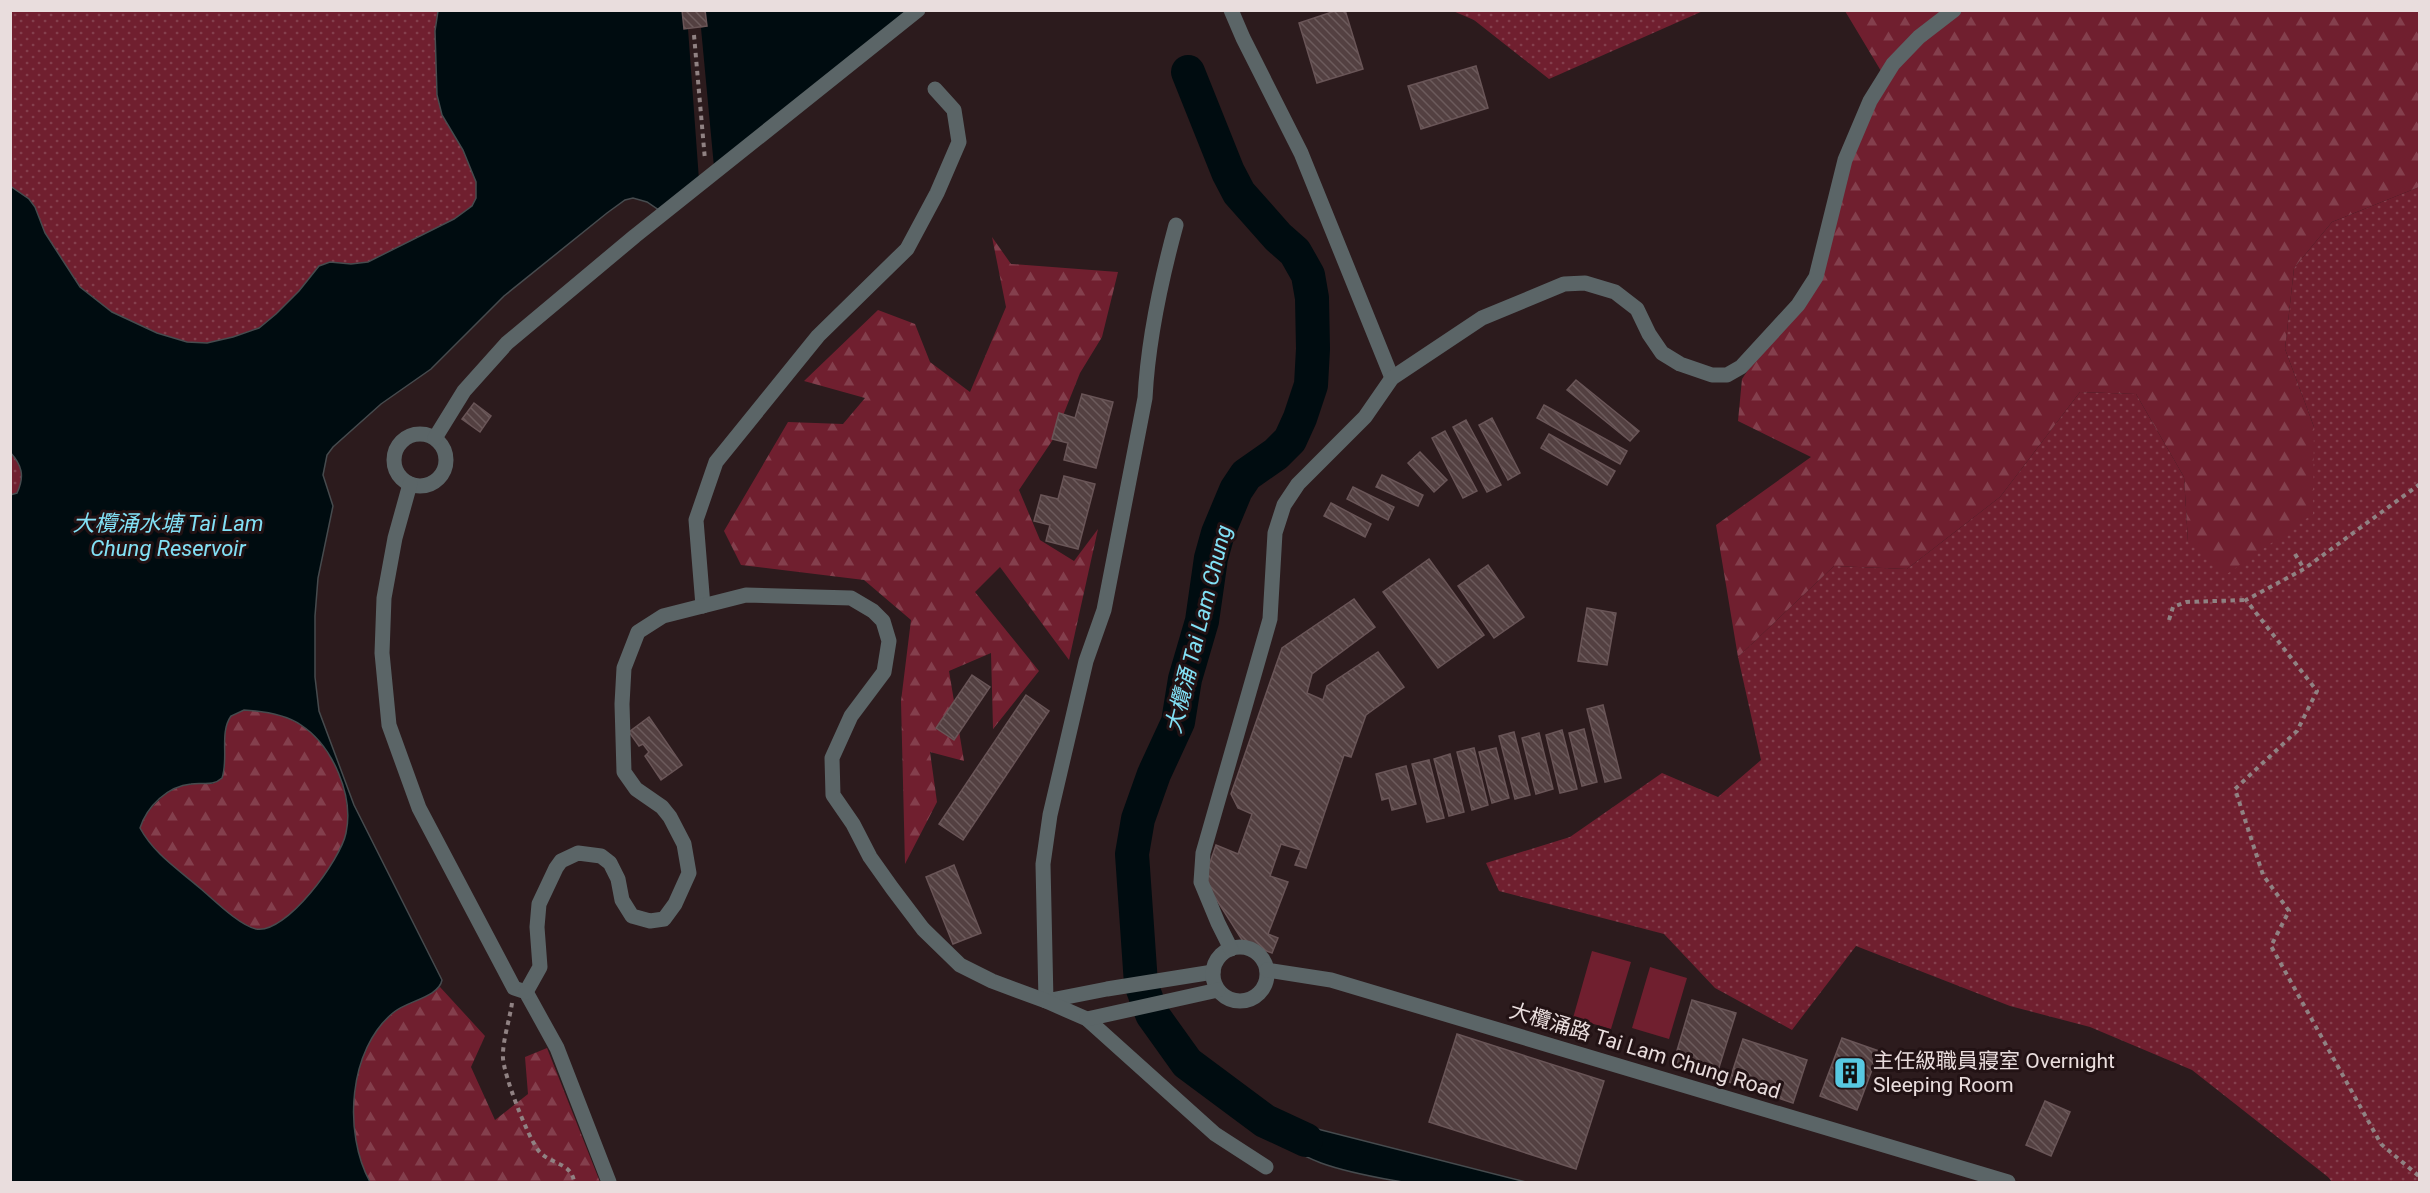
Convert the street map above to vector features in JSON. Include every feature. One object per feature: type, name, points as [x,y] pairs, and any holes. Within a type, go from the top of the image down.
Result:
[{"type":"lane","points":[[435,438],[464,391],[507,343],[918,10]]},
{"type":"lane","points":[[1231,10],[1301,153],[1392,378]]},
{"type":"lane","points":[[1231,949],[1201,882],[1203,853],[1270,619],[1275,533],[1284,505],[1298,484],[1365,417],[1392,378],[1482,318],[1564,284],[1585,283],[1615,292],[1637,309],[1649,334],[1662,353],[1680,364],[1720,375],[1727,375],[1741,367],[1798,305],[1816,277],[1845,160],[1870,101],[1893,64],[1919,38],[1954,10]]},
{"type":"lane","points":[[703,606],[696,520],[716,462],[818,336],[908,249],[937,193],[959,142],[954,110],[935,89]]},
{"type":"lane","points":[[1046,1001],[1043,864],[1050,814],[1086,661],[1104,610],[1145,398],[1147,369],[1165,269],[1176,225]]},
{"type":"lane","points":[[418,434],[435,438],[445,451],[445,468],[435,482],[427,485],[410,484],[398,472],[395,464],[398,448],[410,436],[418,434]]},
{"type":"lane","points":[[410,484],[394,538],[384,598],[382,653],[389,725],[419,808],[520,990],[557,1048],[609,1182]]},
{"type":"lane","points":[[520,990],[540,967],[537,927],[539,904],[561,861],[578,853],[601,856],[610,862],[618,879],[622,900],[632,916],[650,921],[664,919],[675,904],[688,873],[684,844],[662,807],[636,789],[624,772],[622,705],[624,668],[638,632],[663,616],[746,595],[852,598],[873,611],[883,621],[889,641],[884,672],[851,716],[832,758],[833,795],[853,824],[870,857],[892,888],[923,929],[960,965],[992,981],[1087,1019],[1215,1134],[1266,1167]]},
{"type":"lane","points":[[1238,947],[1254,951],[1264,962],[1267,970],[1263,987],[1250,999],[1232,1000],[1218,990],[1213,972],[1218,958],[1231,949],[1238,947]]},
{"type":"lane","name":"大欖涌路 Tai Lam Chung Road","points":[[1267,970],[1331,980],[1999,1181]]},
{"type":"lane","points":[[1046,1001],[1213,972]]},
{"type":"lane","points":[[1087,1019],[1218,990]]},
{"type":"path","points":[[694,35],[706,180]]},
{"type":"path","points":[[2169,620],[2173,608],[2186,602],[2247,600],[2304,569],[2420,483]]},
{"type":"path","points":[[2295,554],[2304,569]]},
{"type":"path","points":[[2247,600],[2317,691],[2297,731],[2235,789],[2263,875],[2289,911],[2271,946],[2381,1144],[2420,1178]]},
{"type":"path","points":[[520,990],[503,1058],[518,1106],[538,1151],[567,1168],[574,1176],[574,1182]]},
{"type":"green space","points":[[10,11],[438,11],[435,31],[437,95],[442,115],[463,150],[476,182],[476,198],[472,206],[454,219],[368,262],[351,264],[330,262],[319,266],[299,291],[258,328],[207,343],[187,342],[157,333],[112,312],[80,287],[45,233],[35,207],[29,199],[11,186]]},
{"type":"green space","points":[[1453,11],[1703,11],[1549,79],[1474,20]]},
{"type":"green space","points":[[1845,11],[2419,11],[2419,187],[2332,222],[2294,268],[2285,349],[2314,427],[2313,514],[2227,574],[2188,542],[2184,477],[2136,394],[2080,392],[2000,497],[1907,569],[1834,566],[1738,657],[1716,525],[1811,457],[1738,421],[1742,379],[1811,275],[1843,146],[1874,101],[1884,76]]},
{"type":"green space","points":[[2419,187],[2419,1182],[2332,1182],[2192,1070],[2090,1027],[2010,1006],[1856,946],[1792,1030],[1715,988],[1664,934],[1499,891],[1486,863],[1570,837],[1662,773],[1718,797],[1761,760],[1738,657],[1834,566],[1907,569],[2000,497],[2080,392],[2136,394],[2184,477],[2188,542],[2314,427],[2285,349],[2294,268],[2332,222]]},
{"type":"green space","points":[[992,237],[1011,264],[1118,272],[1102,337],[1080,373],[1054,438],[1019,490],[1040,540],[1074,561],[1098,529],[1069,660],[1000,567],[975,592],[1039,671],[993,729],[991,653],[949,671],[964,761],[930,752],[937,802],[905,864],[901,701],[911,620],[864,580],[741,565],[724,531],[788,422],[843,424],[865,398],[804,381],[878,310],[915,324],[930,362],[970,392],[1006,307]]},
{"type":"green space","points":[[10,452],[18,462],[22,473],[21,485],[13,495],[11,495]]},
{"type":"green space","points":[[244,710],[266,712],[288,718],[312,734],[323,746],[338,773],[344,788],[348,819],[342,845],[310,893],[282,920],[268,928],[256,929],[235,918],[168,861],[152,846],[140,828],[151,809],[169,792],[182,786],[213,784],[228,719],[236,712]]},
{"type":"green space","points":[[1592,951],[1631,962],[1611,1029],[1573,1018]]},
{"type":"green space","points":[[1650,967],[1687,978],[1669,1039],[1632,1028]]},
{"type":"green space","points":[[440,987],[485,1036],[471,1067],[495,1120],[528,1094],[525,1057],[547,1048],[600,1182],[370,1182],[356,1142],[353,1120],[357,1074],[364,1052],[374,1033],[388,1017]]},
{"type":"water","name":"大欖涌水塘 Tai Lam Chung Reservoir","points":[[438,11],[908,11],[659,210],[647,202],[633,198],[625,200],[607,213],[504,296],[431,369],[381,404],[327,455],[323,475],[333,506],[318,578],[315,616],[315,677],[319,711],[354,805],[442,980],[435,991],[400,1008],[379,1028],[367,1047],[359,1069],[355,1092],[356,1140],[361,1162],[370,1182],[11,1182],[10,495],[17,493],[21,471],[10,452],[10,186],[29,199],[35,207],[45,233],[80,287],[112,312],[157,333],[187,342],[207,343],[259,328],[299,291],[319,266],[330,262],[351,264],[368,262],[454,219],[472,206],[476,198],[476,182],[463,150],[442,115],[437,95],[435,31]],"holes":[[[244,710],[288,718],[312,734],[323,746],[338,773],[344,788],[348,819],[342,845],[310,893],[282,920],[268,928],[256,929],[235,918],[168,861],[152,846],[140,828],[153,805],[167,793],[182,786],[211,783],[222,778],[227,723],[231,716]]]},
{"type":"water","points":[[1265,1121],[1290,1122],[1526,1182],[1407,1183],[1345,1171],[1290,1148],[1276,1136]]},
{"type":"pier","points":[[682,11],[705,11],[707,26],[701,28],[714,167],[699,180],[688,29],[684,29]]},
{"type":"building","points":[[682,10],[705,10],[707,26],[684,29]]},
{"type":"building","points":[[1338,10],[1345,10],[1363,69],[1317,83],[1299,23]]},
{"type":"building","points":[[1476,66],[1488,108],[1421,129],[1408,86]]},
{"type":"building","points":[[1576,380],[1639,431],[1630,441],[1567,390]]},
{"type":"building","points":[[1082,394],[1113,402],[1096,468],[1064,460],[1068,443],[1052,439],[1059,413],[1075,418]]},
{"type":"building","points":[[474,403],[491,416],[480,432],[462,419]]},
{"type":"building","points":[[1544,405],[1627,451],[1620,464],[1537,418]]},
{"type":"building","points":[[1492,418],[1520,473],[1508,480],[1479,425]]},
{"type":"building","points":[[1466,420],[1501,485],[1487,492],[1453,427]]},
{"type":"building","points":[[1445,431],[1477,491],[1463,498],[1432,438]]},
{"type":"building","points":[[1549,434],[1615,471],[1607,485],[1541,448]]},
{"type":"building","points":[[1420,452],[1447,480],[1434,492],[1408,463]]},
{"type":"building","points":[[1382,475],[1423,495],[1418,506],[1376,487]]},
{"type":"building","points":[[1064,476],[1095,484],[1078,549],[1046,541],[1050,525],[1034,521],[1041,495],[1058,499]]},
{"type":"building","points":[[1353,487],[1394,507],[1388,520],[1347,499]]},
{"type":"building","points":[[1331,503],[1371,524],[1365,537],[1324,516]]},
{"type":"building","points":[[1429,559],[1484,635],[1438,668],[1383,592]]},
{"type":"building","points":[[1488,565],[1524,617],[1494,638],[1458,586]]},
{"type":"building","points":[[1354,599],[1375,627],[1312,674],[1307,693],[1323,700],[1327,686],[1378,652],[1404,687],[1366,715],[1351,757],[1344,755],[1306,868],[1295,865],[1301,850],[1281,844],[1270,876],[1288,882],[1268,934],[1278,938],[1272,953],[1244,943],[1204,880],[1216,845],[1238,854],[1252,814],[1238,808],[1231,794],[1282,648]]},
{"type":"building","points":[[1587,608],[1616,613],[1607,665],[1578,661]]},
{"type":"building","points":[[972,675],[990,687],[954,740],[936,728]]},
{"type":"building","points":[[1026,695],[1049,711],[963,840],[939,824]]},
{"type":"building","points":[[1603,705],[1621,778],[1605,782],[1587,709]]},
{"type":"building","points":[[649,717],[682,765],[661,780],[645,756],[649,752],[643,744],[639,746],[629,732]]},
{"type":"building","points":[[1584,729],[1597,782],[1582,786],[1569,733]]},
{"type":"building","points":[[1562,730],[1577,789],[1560,793],[1546,735]]},
{"type":"building","points":[[1514,732],[1530,795],[1515,799],[1499,736]]},
{"type":"building","points":[[1539,733],[1553,789],[1536,794],[1522,738]]},
{"type":"building","points":[[1474,748],[1488,805],[1472,810],[1457,752]]},
{"type":"building","points":[[1496,748],[1509,798],[1492,803],[1479,752]]},
{"type":"building","points":[[1450,754],[1464,812],[1449,816],[1434,759]]},
{"type":"building","points":[[1429,760],[1444,818],[1427,822],[1412,764]]},
{"type":"building","points":[[1406,766],[1416,804],[1392,810],[1389,798],[1382,800],[1376,774]]},
{"type":"building","points":[[954,865],[981,933],[953,944],[926,877]]},
{"type":"building","points":[[1692,1000],[1736,1013],[1716,1077],[1673,1064]]},
{"type":"building","points":[[1457,1034],[1604,1081],[1576,1169],[1429,1122]]},
{"type":"building","name":"主任級職員寢室 Overnight Sleeping Room","points":[[1842,1038],[1879,1051],[1857,1110],[1820,1096]]},
{"type":"building","points":[[1743,1039],[1807,1060],[1793,1103],[1729,1082]]},
{"type":"building","points":[[2045,1101],[2070,1112],[2051,1156],[2026,1145]]},
{"type":"waterway","name":"大欖涌 Tai Lam Chung","points":[[1188,72],[1228,172],[1239,193],[1278,237],[1295,252],[1308,275],[1312,298],[1313,349],[1311,385],[1290,440],[1276,454],[1246,475],[1236,490],[1218,533],[1211,558],[1202,621],[1185,679],[1178,722],[1154,774],[1138,819],[1132,854],[1141,984],[1152,1014],[1187,1063],[1265,1121],[1306,1140]]},
{"type":"place","name":"主任級職員寢室 Overnight Sleeping Room","points":[[1850,1073]]}]
